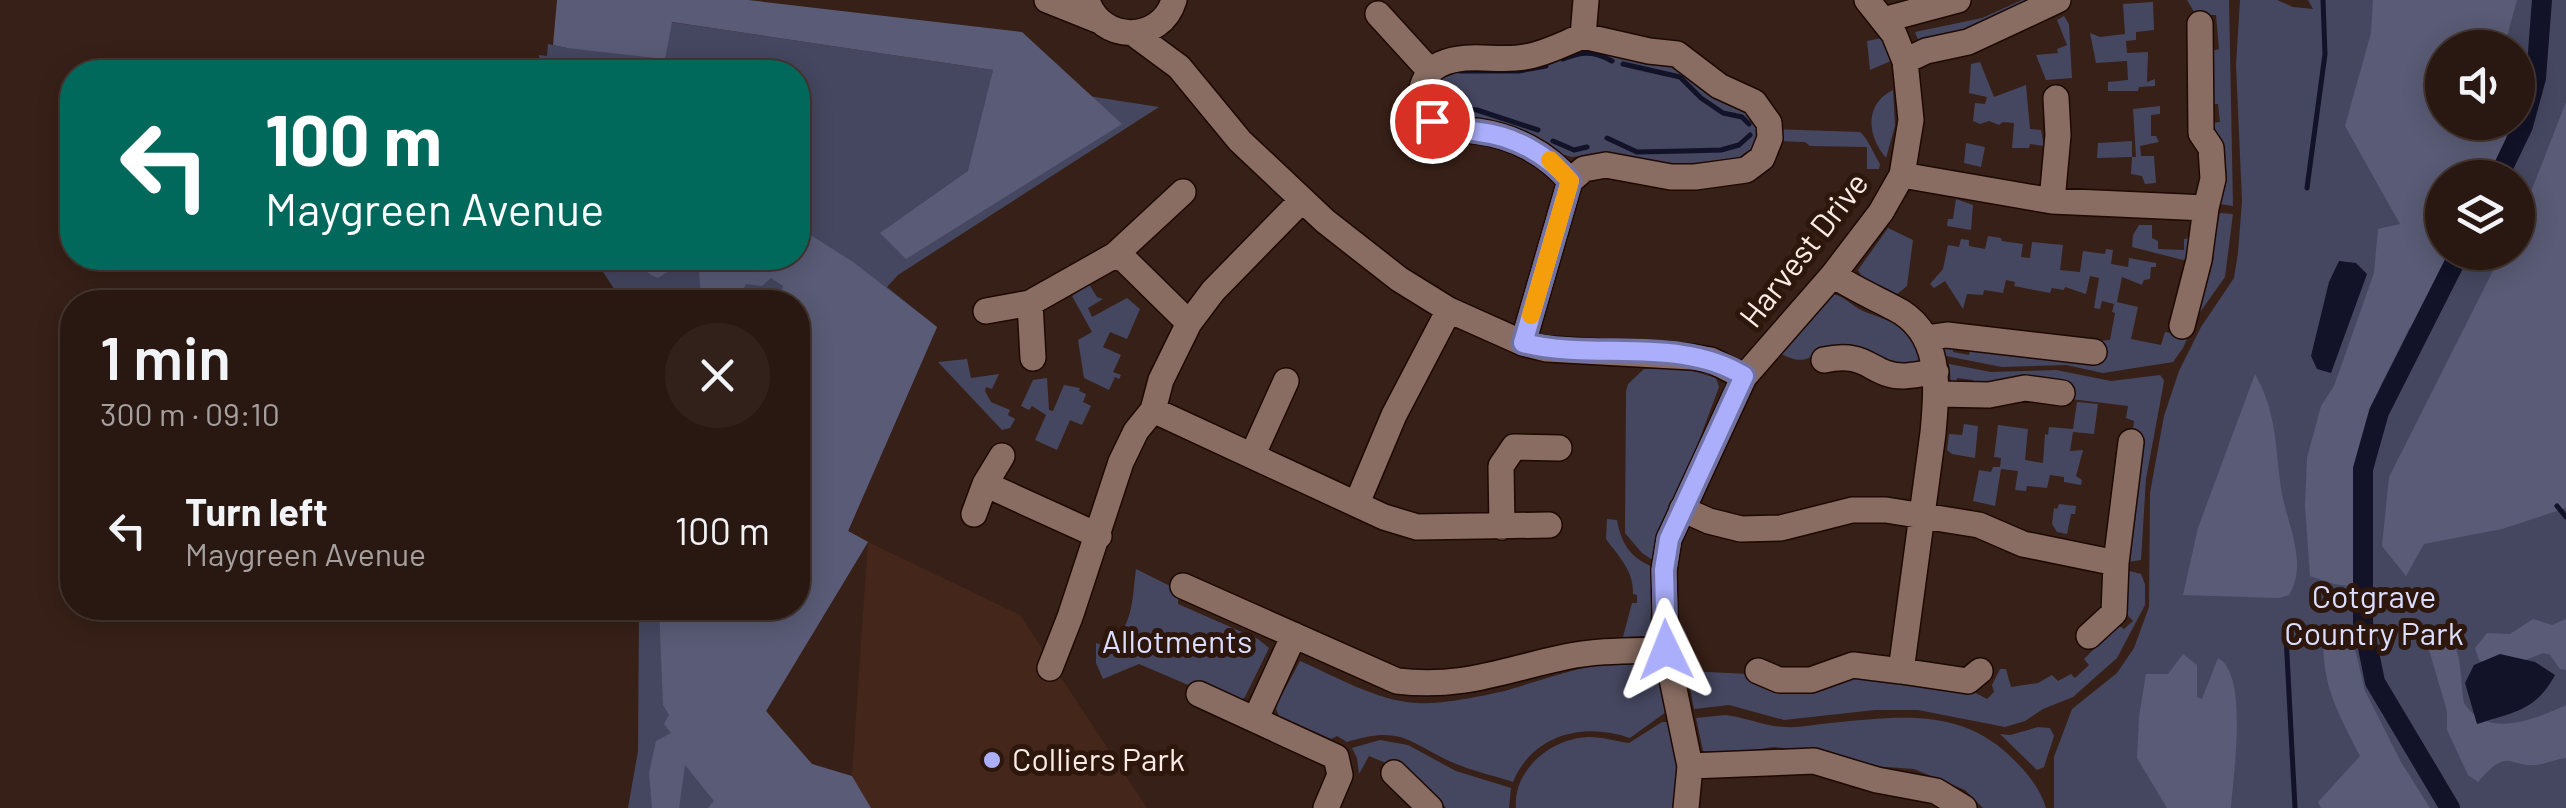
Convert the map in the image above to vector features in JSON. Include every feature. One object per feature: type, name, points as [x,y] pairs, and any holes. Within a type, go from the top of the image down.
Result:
[{"type":"street","points":[[1046,0],[1092,10],[1114,30],[1132,33],[1162,23],[1174,0]]},
{"type":"street","points":[[1174,0],[1179,67]]},
{"type":"street","points":[[1584,36],[1586,0]]},
{"type":"street","points":[[1875,10],[1958,0]]},
{"type":"street","points":[[1905,61],[1926,51],[1968,42],[2058,0]]},
{"type":"street","points":[[1373,7],[1430,71]]},
{"type":"street","name":"Harvest Drive","points":[[1686,808],[1690,766],[1666,650],[1664,570],[1669,539],[1744,376],[1833,274],[1881,212],[1902,176],[1911,120],[1905,61],[1894,34],[1875,10]]},
{"type":"street","points":[[2182,326],[2199,260],[2213,179],[2211,148],[2202,134],[2200,24]]},
{"type":"street","points":[[1132,33],[1179,67],[1240,141],[1302,200],[1356,246],[1450,310],[1523,343],[1547,349],[1711,360],[1744,376]]},
{"type":"street","points":[[1523,343],[1570,181],[1584,170],[1606,165],[1671,177],[1746,170],[1762,158],[1770,138],[1768,123],[1754,102],[1718,86],[1677,54],[1584,36],[1524,58],[1453,60],[1430,71],[1421,87],[1423,111],[1432,121],[1444,127],[1506,136],[1555,163],[1570,181]]},
{"type":"street","points":[[2052,201],[2058,135],[2056,98]]},
{"type":"street","points":[[1902,176],[2052,201],[2206,208]]},
{"type":"street","points":[[986,311],[1030,303],[1116,256],[1183,192]]},
{"type":"street","points":[[1050,668],[1099,536],[1120,462],[1136,431],[1153,410],[1160,380],[1189,323],[1213,291],[1302,200]]},
{"type":"street","points":[[1116,256],[1124,259],[1189,323]]},
{"type":"street","points":[[1833,274],[1863,295],[1896,309],[1918,326],[1926,338],[1936,383],[1901,671]]},
{"type":"street","points":[[1030,303],[1033,358]]},
{"type":"street","points":[[1357,503],[1394,416],[1450,310]]},
{"type":"street","points":[[1926,338],[1947,335],[2094,352]]},
{"type":"street","points":[[1824,360],[1860,358],[1880,370],[1989,395],[2025,388],[2062,393]]},
{"type":"street","points":[[1253,454],[1286,381]]},
{"type":"street","points":[[1153,410],[1384,516],[1417,526],[1549,524]]},
{"type":"street","points":[[2089,636],[2114,614],[2116,563],[2131,442]]},
{"type":"street","points":[[1502,527],[1501,466],[1514,448],[1559,448]]},
{"type":"street","points":[[974,514],[985,484],[1002,456]]},
{"type":"street","points":[[985,484],[1099,536]]},
{"type":"street","points":[[1682,509],[1740,529],[1781,528],[1852,510],[1921,514],[1978,525],[2022,544],[2116,563]]},
{"type":"street","points":[[1183,586],[1396,681],[1462,682],[1566,657],[1666,650]]},
{"type":"street","points":[[1256,718],[1294,635]]},
{"type":"street","points":[[1758,671],[1779,680],[1811,680],[1853,665],[1968,682],[1980,671]]},
{"type":"street","points":[[1198,694],[1336,758],[1340,775],[1326,808]]},
{"type":"street","points":[[1690,766],[1814,761],[1878,780],[1936,791],[1964,808]]},
{"type":"street","points":[[1394,772],[1430,808]]},
{"type":"shaded area","points":[[557,0],[748,0],[1022,32],[1122,124],[906,259],[880,233],[968,171],[993,70],[672,22],[665,59],[567,48],[553,45]]},
{"type":"shaded area","points":[[2373,0],[2517,0],[2509,30],[2425,30],[2425,140],[2506,140],[2501,160],[2425,160],[2425,270],[2458,270],[2409,329],[2381,385],[2358,469],[2359,581],[2355,587],[2310,576],[2305,506],[2307,458],[2321,406],[2334,386],[2374,273],[2378,229],[2400,224],[2345,126],[2371,33]]},
{"type":"shaded area","points":[[2566,102],[2566,508],[2502,529],[2424,544],[2406,576],[2382,546],[2389,477],[2493,270],[2535,270],[2535,181]]},
{"type":"shaded area","points":[[810,235],[853,262],[937,327],[848,531],[868,542],[766,711],[812,764],[852,776],[871,808],[708,808],[714,801],[685,765],[679,808],[652,808],[649,773],[656,741],[671,733],[664,724],[669,715],[663,705],[659,620],[810,620],[810,290],[782,290],[783,286],[771,278],[762,286],[746,284],[743,290],[700,290],[699,270],[810,270]]},
{"type":"shaded area","points":[[2339,261],[2356,263],[2367,274],[2331,373],[2317,369],[2311,356],[2329,282]]},
{"type":"shaded area","points":[[645,270],[669,270],[658,278]]},
{"type":"shaded area","points":[[2255,374],[2268,402],[2274,430],[2281,488],[2297,556],[2295,582],[2289,595],[2279,598],[2183,595],[2198,528]]},
{"type":"shaded area","name":"Colliers Park","points":[[868,542],[1020,615],[1147,808],[871,808],[852,776]]},
{"type":"shaded area","points":[[2533,619],[2552,625],[2566,619],[2566,670],[2543,653],[2502,666],[2479,660],[2475,648],[2487,633],[2510,634]]},
{"type":"shaded area","points":[[2349,624],[2365,691],[2401,762],[2430,808],[2321,808],[2318,802],[2360,756],[2332,697],[2323,651],[2323,632]]},
{"type":"shaded area","points":[[2436,627],[2456,650],[2464,703],[2485,721],[2512,723],[2566,705],[2566,758],[2531,765],[2504,761],[2478,782],[2468,775],[2447,730],[2447,711],[2429,650],[2428,634]]},
{"type":"shaded area","points":[[2183,654],[2197,665],[2197,697],[2202,699],[2218,658],[2228,668],[2233,684],[2237,727],[2231,808],[2167,808],[2137,758],[2146,674],[2168,674]]},
{"type":"shaded area","points":[[2500,654],[2535,662],[2555,675],[2531,703],[2477,724],[2465,683],[2474,665]]},
{"type":"green space","points":[[2022,0],[2041,0],[1943,39],[1941,35],[1931,38],[1921,47],[1915,32],[1982,18]]},
{"type":"green space","points":[[2187,0],[2229,0],[2233,206],[2220,204],[2222,151],[2210,123],[2220,122],[2218,104],[2209,104],[2209,52],[2219,49],[2216,15],[2196,15]]},
{"type":"green space","name":"Cotgrave Country Park","points":[[2240,0],[2277,0],[2313,9],[2308,0],[2566,0],[2566,808],[2054,808],[2054,757],[2072,709],[2117,673],[2134,648],[2149,607],[2150,493],[2164,416],[2179,371],[2201,327],[2234,278],[2242,201],[2236,65]]},
{"type":"green space","points":[[2153,2],[2154,30],[2136,32],[2136,40],[2126,41],[2127,53],[2148,52],[2147,82],[2155,79],[2155,86],[2139,87],[2138,91],[2108,91],[2108,82],[2128,80],[2127,61],[2096,63],[2090,33],[2100,37],[2125,34],[2123,4]]},
{"type":"green space","points":[[2064,16],[2069,24],[2072,78],[2046,80],[2036,55],[2058,53],[2057,49],[2067,45],[2057,20]]},
{"type":"green space","points":[[671,22],[993,70],[991,81],[1159,107],[898,275],[887,287],[937,327],[848,531],[868,542],[766,711],[826,808],[628,808],[638,751],[639,620],[810,620],[810,290],[615,290],[602,270],[810,270],[810,60],[539,60],[539,55],[547,56],[548,44],[567,48]]},
{"type":"green space","points":[[1882,38],[1893,60],[1870,70],[1867,41]]},
{"type":"green space","points":[[1596,48],[1668,62],[1744,105],[1760,130],[1756,145],[1738,158],[1683,164],[1636,163],[1606,152],[1572,157],[1482,119],[1453,119],[1434,108],[1430,84],[1441,71]]},
{"type":"green space","points":[[1980,62],[1994,97],[2026,85],[2030,129],[2041,130],[2044,146],[2012,148],[2014,123],[1973,121],[1975,103],[1985,104],[1987,97],[1969,93],[1971,64]]},
{"type":"green space","points":[[1893,90],[1895,126],[1886,158],[1875,140],[1872,121],[1877,103]]},
{"type":"green space","points":[[2160,106],[2160,114],[2151,115],[2151,136],[2159,142],[2140,146],[2141,156],[2154,156],[2156,183],[2145,184],[2142,176],[2131,174],[2132,157],[2136,157],[2133,109]]},
{"type":"green space","points":[[1774,129],[1860,132],[1880,164],[1879,169],[1867,169],[1867,147],[1775,141]]},
{"type":"green space","points":[[2132,141],[2132,157],[2097,158],[2098,143]]},
{"type":"green space","points":[[1966,143],[1985,147],[1981,167],[1964,163]]},
{"type":"green space","points":[[1956,199],[1973,205],[1971,230],[1947,226],[1948,219],[1953,219]]},
{"type":"green space","points":[[2220,213],[2233,214],[2225,277],[2198,315],[2173,362],[2103,373],[2066,365],[2002,367],[1946,356],[1942,343],[1953,343],[1953,352],[1969,355],[1971,346],[1979,352],[2052,359],[2097,341],[2110,340],[2115,313],[2114,304],[2102,301],[2100,309],[2094,308],[2099,278],[2090,276],[2086,294],[2065,287],[2052,288],[2050,293],[2014,286],[2015,282],[2006,280],[2003,293],[1984,290],[1983,295],[1967,294],[1963,309],[1945,281],[1934,288],[1930,284],[1943,269],[1948,245],[1959,247],[1961,239],[1969,240],[1969,246],[1985,249],[1988,236],[2001,238],[2023,244],[2021,257],[2030,258],[2032,242],[2063,245],[2060,270],[2080,272],[2083,251],[2105,254],[2106,249],[2113,250],[2111,264],[2128,267],[2129,258],[2156,263],[2156,267],[2151,267],[2150,279],[2142,285],[2122,277],[2117,302],[2138,307],[2131,339],[2161,345],[2165,332],[2176,334],[2204,272],[2210,273]]},
{"type":"green space","points":[[2139,225],[2152,225],[2152,238],[2158,241],[2158,249],[2184,250],[2184,239],[2193,238],[2191,257],[2183,260],[2132,247]]},
{"type":"green space","points":[[1888,228],[1913,240],[1907,286],[1896,295],[1865,282],[1858,270]]},
{"type":"green space","points":[[1089,284],[1097,297],[1103,299],[1088,308],[1092,317],[1127,298],[1140,309],[1127,339],[1110,332],[1103,347],[1121,355],[1113,372],[1121,375],[1119,379],[1115,377],[1109,390],[1084,378],[1078,340],[1092,332],[1072,296]]},
{"type":"green space","points":[[1834,294],[1901,327],[1912,340],[1921,363],[1896,365],[1825,356],[1796,360],[1781,354]]},
{"type":"green space","points":[[967,359],[971,378],[999,374],[992,389],[986,387],[985,391],[991,402],[1010,410],[1008,415],[1015,419],[1010,428],[1002,430],[938,362]]},
{"type":"green space","points":[[1949,364],[1991,372],[2056,370],[2111,381],[2160,375],[2164,380],[2146,479],[2141,560],[2128,562],[2136,464],[2142,462],[2145,440],[2132,437],[2134,421],[2126,418],[2128,406],[2063,398],[2064,380],[1973,385],[1973,380],[1957,378],[1956,383],[1951,383]]},
{"type":"green space","points":[[1680,367],[1716,378],[1719,387],[1654,561],[1625,533],[1626,392],[1628,384],[1644,369]]},
{"type":"green space","points":[[1047,378],[1049,410],[1053,411],[1064,385],[1080,388],[1086,394],[1083,402],[1091,406],[1082,425],[1070,420],[1057,450],[1035,440],[1046,415],[1032,406],[1029,410],[1021,406],[1033,380]]},
{"type":"green space","points":[[2077,402],[2098,404],[2094,434],[2073,432],[2070,451],[2083,450],[2076,476],[2082,480],[2081,485],[2050,475],[2047,488],[2027,486],[2026,491],[2015,490],[2018,471],[2001,469],[1995,506],[1973,501],[1979,470],[1991,472],[1993,467],[2000,467],[2001,458],[1994,457],[1998,425],[2028,429],[2025,460],[2043,463],[2045,434],[2048,435],[2049,427],[2073,429]]},
{"type":"green space","points":[[1964,424],[1978,426],[1975,458],[1947,450],[1949,434],[1962,435]]},
{"type":"green space","points":[[2059,504],[2076,506],[2067,534],[2057,532],[2052,524],[2054,508]]},
{"type":"green space","points":[[1607,519],[1617,520],[1628,549],[1653,567],[1650,631],[1645,636],[1623,637],[1637,595],[1633,594],[1625,565],[1606,539]]},
{"type":"green space","name":"Allotments","points":[[1136,569],[1178,590],[1178,604],[1258,639],[1269,648],[1245,697],[1235,705],[1139,664],[1103,679],[1096,663],[1096,643],[1105,646],[1122,632],[1132,602]]},
{"type":"green space","points":[[2126,570],[2141,574],[2145,605],[2117,658],[2073,697],[2025,721],[2005,727],[1918,710],[1875,710],[1784,720],[1729,705],[1694,709],[1687,671],[1857,679],[1859,674],[1968,689],[1987,699],[1994,692],[1992,685],[2000,669],[2006,669],[2011,687],[2038,683],[2052,675],[2058,681],[2071,674],[2075,678],[2089,665],[2084,659],[2118,625],[2124,629],[2133,621],[2123,610]]},
{"type":"green space","points":[[1300,661],[1371,693],[1425,703],[1500,692],[1604,664],[1643,663],[1656,669],[1666,712],[1630,738],[1595,731],[1562,736],[1533,753],[1513,782],[1459,765],[1407,739],[1382,735],[1347,742],[1279,716],[1278,702]]},
{"type":"green space","points":[[1725,715],[1785,727],[1883,718],[1931,719],[1954,724],[1997,745],[2017,763],[2046,808],[1983,808],[1965,790],[1914,769],[1873,766],[1817,751],[1773,747],[1734,753],[1703,751],[1696,718]]},
{"type":"green space","points":[[1662,722],[1669,722],[1676,754],[1672,808],[1516,808],[1521,781],[1548,750],[1589,737],[1629,743]]},
{"type":"green space","points":[[2050,728],[2054,736],[2044,767],[2037,770],[2000,734]]},
{"type":"green space","points":[[1380,740],[1408,745],[1456,771],[1511,788],[1509,808],[1446,808],[1395,760],[1391,765],[1369,756],[1359,774],[1352,748]]},
{"type":"waterway","points":[[2307,188],[2325,54],[2323,0]]},
{"type":"waterway","points":[[2507,160],[2523,126],[2536,78],[2542,0]]},
{"type":"waterway","points":[[1563,59],[1588,53],[1612,61]]},
{"type":"waterway","points":[[1623,64],[1680,77],[1723,113],[1742,117],[1749,124]]},
{"type":"waterway","points":[[1460,71],[1519,71],[1546,66]]},
{"type":"waterway","points":[[1439,100],[1443,107],[1477,110],[1538,130]]},
{"type":"waterway","points":[[1607,138],[1637,152],[1685,151],[1721,150],[1739,145],[1750,135]]},
{"type":"waterway","points":[[1553,141],[1574,150],[1587,147]]},
{"type":"waterway","points":[[2450,808],[2375,682],[2363,623],[2363,469],[2379,412],[2451,270]]},
{"type":"waterway","points":[[2557,506],[2566,517]]},
{"type":"waterway","points":[[2286,636],[2295,808]]},
{"type":"slow traffic","points":[[1531,315],[1570,181],[1550,160]]},
{"type":"place","name":"Colliers Park","points":[[992,760]]},
{"type":"route","points":[[1432,121],[1444,127],[1506,136],[1555,163],[1570,181],[1523,343],[1547,349],[1711,360],[1744,376],[1669,539],[1664,570],[1666,650]]}]
